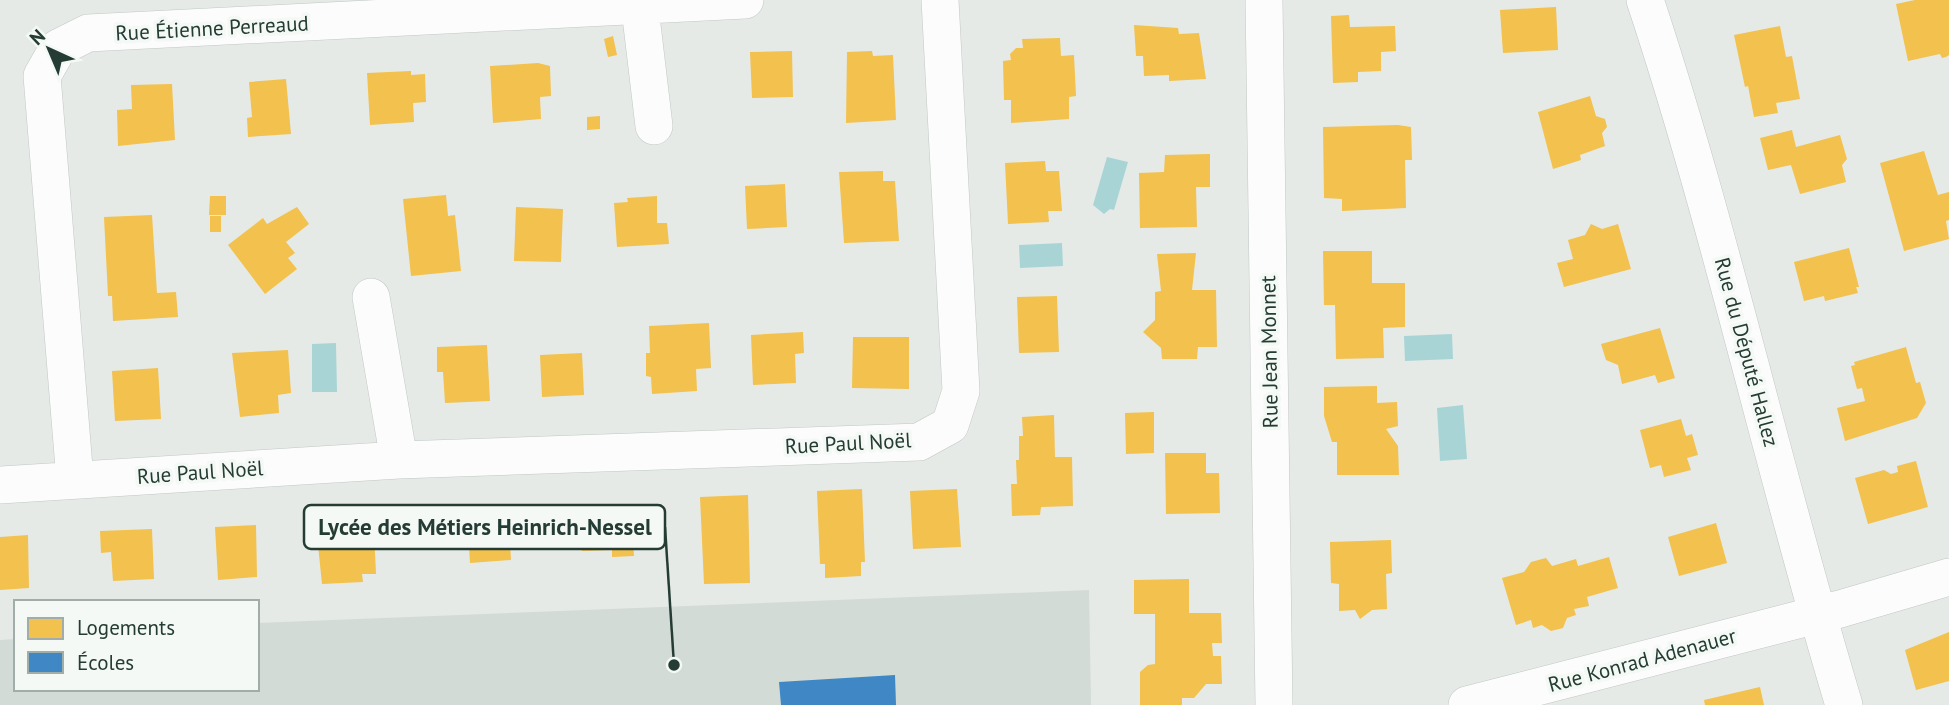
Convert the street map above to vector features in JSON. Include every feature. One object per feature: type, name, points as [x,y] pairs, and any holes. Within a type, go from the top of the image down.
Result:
[{"type":"street","name":"Rue Étienne Perreaud","points":[[75,480],[42,76],[58,48],[88,33],[311,11],[745,0]]},
{"type":"street","name":"Rue Paul Noël","points":[[0,485],[399,460],[919,442],[950,425],[961,391],[940,0]]},
{"type":"street","name":"Rue Jean Monnet","points":[[1264,0],[1274,705]]},
{"type":"street","name":"Rue du Député Hallez","points":[[1645,0],[1735,299],[1816,615],[1844,705]]},
{"type":"street","points":[[639,3],[654,126]]},
{"type":"street","points":[[371,297],[399,460]]},
{"type":"street","name":"Rue Konrad Adenauer","points":[[1467,705],[1949,578]]},
{"type":"shaded area","points":[[1089,590],[1091,705],[0,705],[0,640],[14,639],[14,691],[259,691],[259,623]]},
{"type":"water","points":[[1107,157],[1128,162],[1114,210],[1110,209],[1104,214],[1093,205]]},
{"type":"water","points":[[1062,243],[1063,266],[1020,268],[1019,245]]},
{"type":"water","points":[[1452,334],[1453,359],[1405,361],[1404,336]]},
{"type":"water","points":[[336,343],[337,392],[312,392],[312,344]]},
{"type":"water","points":[[1463,405],[1467,459],[1440,461],[1437,408]]},
{"type":"building: Logements","points":[[1915,0],[1949,0],[1949,55],[1946,57],[1942,58],[1940,54],[1908,61],[1896,4]]},
{"type":"building: Logements","points":[[1556,7],[1558,50],[1503,53],[1500,10]]},
{"type":"building: Logements","points":[[1349,15],[1350,27],[1395,26],[1396,51],[1381,52],[1381,71],[1358,72],[1358,82],[1333,83],[1331,16]]},
{"type":"building: Logements","points":[[1134,25],[1178,28],[1179,34],[1199,33],[1206,79],[1169,81],[1169,75],[1144,76],[1143,56],[1136,56]]},
{"type":"building: Logements","points":[[1780,26],[1786,57],[1792,56],[1800,99],[1776,103],[1778,113],[1754,117],[1734,35]]},
{"type":"building: Logements","points":[[613,36],[617,55],[608,57],[604,39]]},
{"type":"building: Logements","points":[[1060,38],[1061,56],[1074,55],[1076,96],[1069,97],[1069,119],[1011,123],[1011,100],[1004,100],[1003,61],[1011,60],[1010,54],[1016,48],[1023,48],[1022,39]]},
{"type":"building: Logements","points":[[792,51],[793,97],[752,98],[750,52]]},
{"type":"building: Logements","points":[[872,51],[873,56],[893,55],[896,120],[846,123],[847,52]]},
{"type":"building: Logements","points":[[538,63],[550,66],[551,96],[540,97],[541,119],[493,123],[490,66]]},
{"type":"building: Logements","points":[[411,71],[411,75],[425,74],[426,102],[413,103],[414,122],[370,125],[367,73]]},
{"type":"building: Logements","points":[[286,79],[291,134],[248,137],[247,118],[252,117],[249,82]]},
{"type":"building: Logements","points":[[172,84],[175,140],[118,146],[117,110],[132,109],[131,85]]},
{"type":"building: Logements","points":[[1590,96],[1596,116],[1605,119],[1607,127],[1602,133],[1605,146],[1580,155],[1581,160],[1553,169],[1538,112]]},
{"type":"building: Logements","points":[[600,116],[600,129],[587,130],[587,117]]},
{"type":"building: Logements","points":[[1323,127],[1411,127],[1412,160],[1405,160],[1406,208],[1342,211],[1342,199],[1324,198]]},
{"type":"building: Logements","points":[[1792,130],[1796,147],[1840,135],[1847,159],[1842,165],[1846,182],[1800,194],[1791,165],[1768,170],[1760,138]]},
{"type":"building: Logements","points":[[1924,151],[1938,195],[1949,192],[1949,220],[1946,221],[1949,239],[1904,251],[1880,163]]},
{"type":"building: Logements","points":[[1210,154],[1210,187],[1196,187],[1197,227],[1140,228],[1139,173],[1164,172],[1165,155]]},
{"type":"building: Logements","points":[[1045,161],[1046,171],[1059,171],[1062,211],[1048,211],[1049,222],[1008,224],[1005,163]]},
{"type":"building: Logements","points":[[883,171],[883,181],[895,181],[899,241],[844,243],[839,172]]},
{"type":"building: Logements","points":[[785,184],[787,227],[747,229],[745,186]]},
{"type":"building: Logements","points":[[446,195],[448,216],[455,215],[461,271],[411,276],[403,199]]},
{"type":"building: Logements","points":[[210,196],[226,196],[226,215],[209,215]]},
{"type":"building: Logements","points":[[657,196],[657,223],[667,223],[669,244],[617,247],[614,203],[628,202],[627,198]]},
{"type":"building: Logements","points":[[297,207],[309,224],[286,242],[295,253],[288,258],[297,269],[265,294],[228,245],[263,218],[267,224]]},
{"type":"building: Logements","points":[[516,207],[563,209],[561,262],[514,261]]},
{"type":"building: Logements","points":[[152,215],[157,293],[176,292],[178,317],[113,321],[112,296],[108,296],[104,217]]},
{"type":"building: Logements","points":[[210,216],[221,216],[221,232],[210,232]]},
{"type":"building: Logements","points":[[1591,224],[1602,229],[1618,224],[1631,269],[1564,287],[1557,263],[1573,259],[1568,240],[1585,235]]},
{"type":"building: Logements","points":[[1849,248],[1859,287],[1856,287],[1858,293],[1825,301],[1824,296],[1804,301],[1794,262]]},
{"type":"building: Logements","points":[[1323,251],[1372,251],[1372,283],[1405,283],[1405,327],[1383,328],[1384,358],[1336,359],[1335,305],[1324,305]]},
{"type":"building: Logements","points":[[1196,253],[1192,290],[1216,290],[1217,347],[1198,347],[1197,359],[1162,359],[1161,348],[1143,332],[1155,320],[1155,292],[1161,291],[1157,254]]},
{"type":"building: Logements","points":[[1057,296],[1059,352],[1019,353],[1017,297]]},
{"type":"building: Logements","points":[[709,323],[711,368],[696,369],[697,391],[652,394],[651,377],[646,376],[646,353],[650,353],[649,326]]},
{"type":"building: Logements","points":[[1660,328],[1675,378],[1658,383],[1655,375],[1622,384],[1618,365],[1606,360],[1601,344]]},
{"type":"building: Logements","points":[[803,332],[804,353],[795,354],[796,383],[753,385],[751,335]]},
{"type":"building: Logements","points":[[853,337],[909,337],[909,389],[852,388]]},
{"type":"building: Logements","points":[[487,345],[490,401],[445,403],[443,372],[437,372],[437,347]]},
{"type":"building: Logements","points":[[1906,347],[1916,383],[1920,382],[1926,403],[1917,418],[1845,441],[1837,408],[1865,401],[1862,388],[1857,389],[1851,366],[1855,365],[1854,362]]},
{"type":"building: Logements","points":[[288,350],[291,393],[278,395],[279,413],[240,417],[232,353]]},
{"type":"building: Logements","points":[[582,353],[584,395],[542,397],[540,355]]},
{"type":"building: Logements","points":[[158,368],[161,419],[115,421],[112,371]]},
{"type":"building: Logements","points":[[1377,386],[1377,403],[1397,402],[1398,426],[1386,429],[1398,446],[1399,475],[1337,475],[1337,442],[1332,442],[1324,416],[1324,387]]},
{"type":"building: Logements","points":[[1154,412],[1154,453],[1126,454],[1125,413]]},
{"type":"building: Logements","points":[[1054,415],[1055,457],[1072,457],[1073,506],[1041,507],[1040,515],[1012,516],[1011,484],[1017,484],[1016,460],[1019,460],[1019,436],[1023,436],[1022,417]]},
{"type":"building: Logements","points":[[1681,419],[1686,436],[1692,434],[1698,455],[1687,458],[1691,470],[1664,477],[1661,465],[1650,468],[1640,430]]},
{"type":"building: Logements","points":[[1165,453],[1206,453],[1206,473],[1219,473],[1220,513],[1166,514]]},
{"type":"building: Logements","points":[[1916,461],[1928,507],[1868,524],[1855,478],[1884,470],[1891,474],[1898,472],[1897,466]]},
{"type":"building: Logements","points":[[862,489],[865,562],[861,562],[861,576],[825,578],[825,564],[820,564],[817,491]]},
{"type":"building: Logements","points":[[957,489],[961,547],[913,549],[910,491]]},
{"type":"building: Logements","points":[[748,495],[750,583],[704,584],[700,497]]},
{"type":"building: Logements","points":[[631,504],[634,556],[612,557],[612,550],[582,551],[581,531],[588,530],[591,505]]},
{"type":"building: Logements","points":[[508,509],[511,560],[470,563],[467,512]]},
{"type":"building: Logements","points":[[1716,523],[1727,563],[1679,576],[1668,537]]},
{"type":"building: Logements","points":[[256,525],[257,577],[218,580],[215,527]]},
{"type":"building: Logements","points":[[359,528],[360,533],[374,532],[376,574],[362,574],[363,582],[322,584],[318,545],[322,545],[321,530]]},
{"type":"building: Logements","points":[[152,529],[154,579],[113,581],[111,552],[101,553],[100,531]]},
{"type":"building: Logements","points":[[28,535],[29,588],[0,590],[0,537]]},
{"type":"building: Logements","points":[[1391,540],[1392,573],[1386,574],[1387,609],[1372,610],[1360,619],[1355,610],[1339,611],[1339,584],[1331,583],[1330,542]]},
{"type":"building: Logements","points":[[1609,557],[1618,588],[1587,597],[1589,606],[1574,609],[1576,615],[1567,618],[1563,628],[1551,631],[1542,625],[1533,628],[1531,620],[1516,625],[1502,578],[1524,572],[1531,562],[1546,558],[1552,566],[1576,559],[1578,566]]},
{"type":"building: Logements","points":[[1189,579],[1189,613],[1221,613],[1222,643],[1212,643],[1213,656],[1221,656],[1222,684],[1206,684],[1194,698],[1182,698],[1182,705],[1140,705],[1140,672],[1148,665],[1155,664],[1155,614],[1134,614],[1134,580]]},
{"type":"building: Logements","points":[[1949,632],[1949,681],[1916,690],[1905,650]]},
{"type":"building: Logements","points":[[1760,687],[1764,705],[1705,705],[1704,700]]},
{"type":"building: Écoles","points":[[895,675],[896,705],[781,705],[779,682]]},
{"type":"place","name":"Lycée des Métiers Heinrich-Nessel","points":[[674,665]]}]
